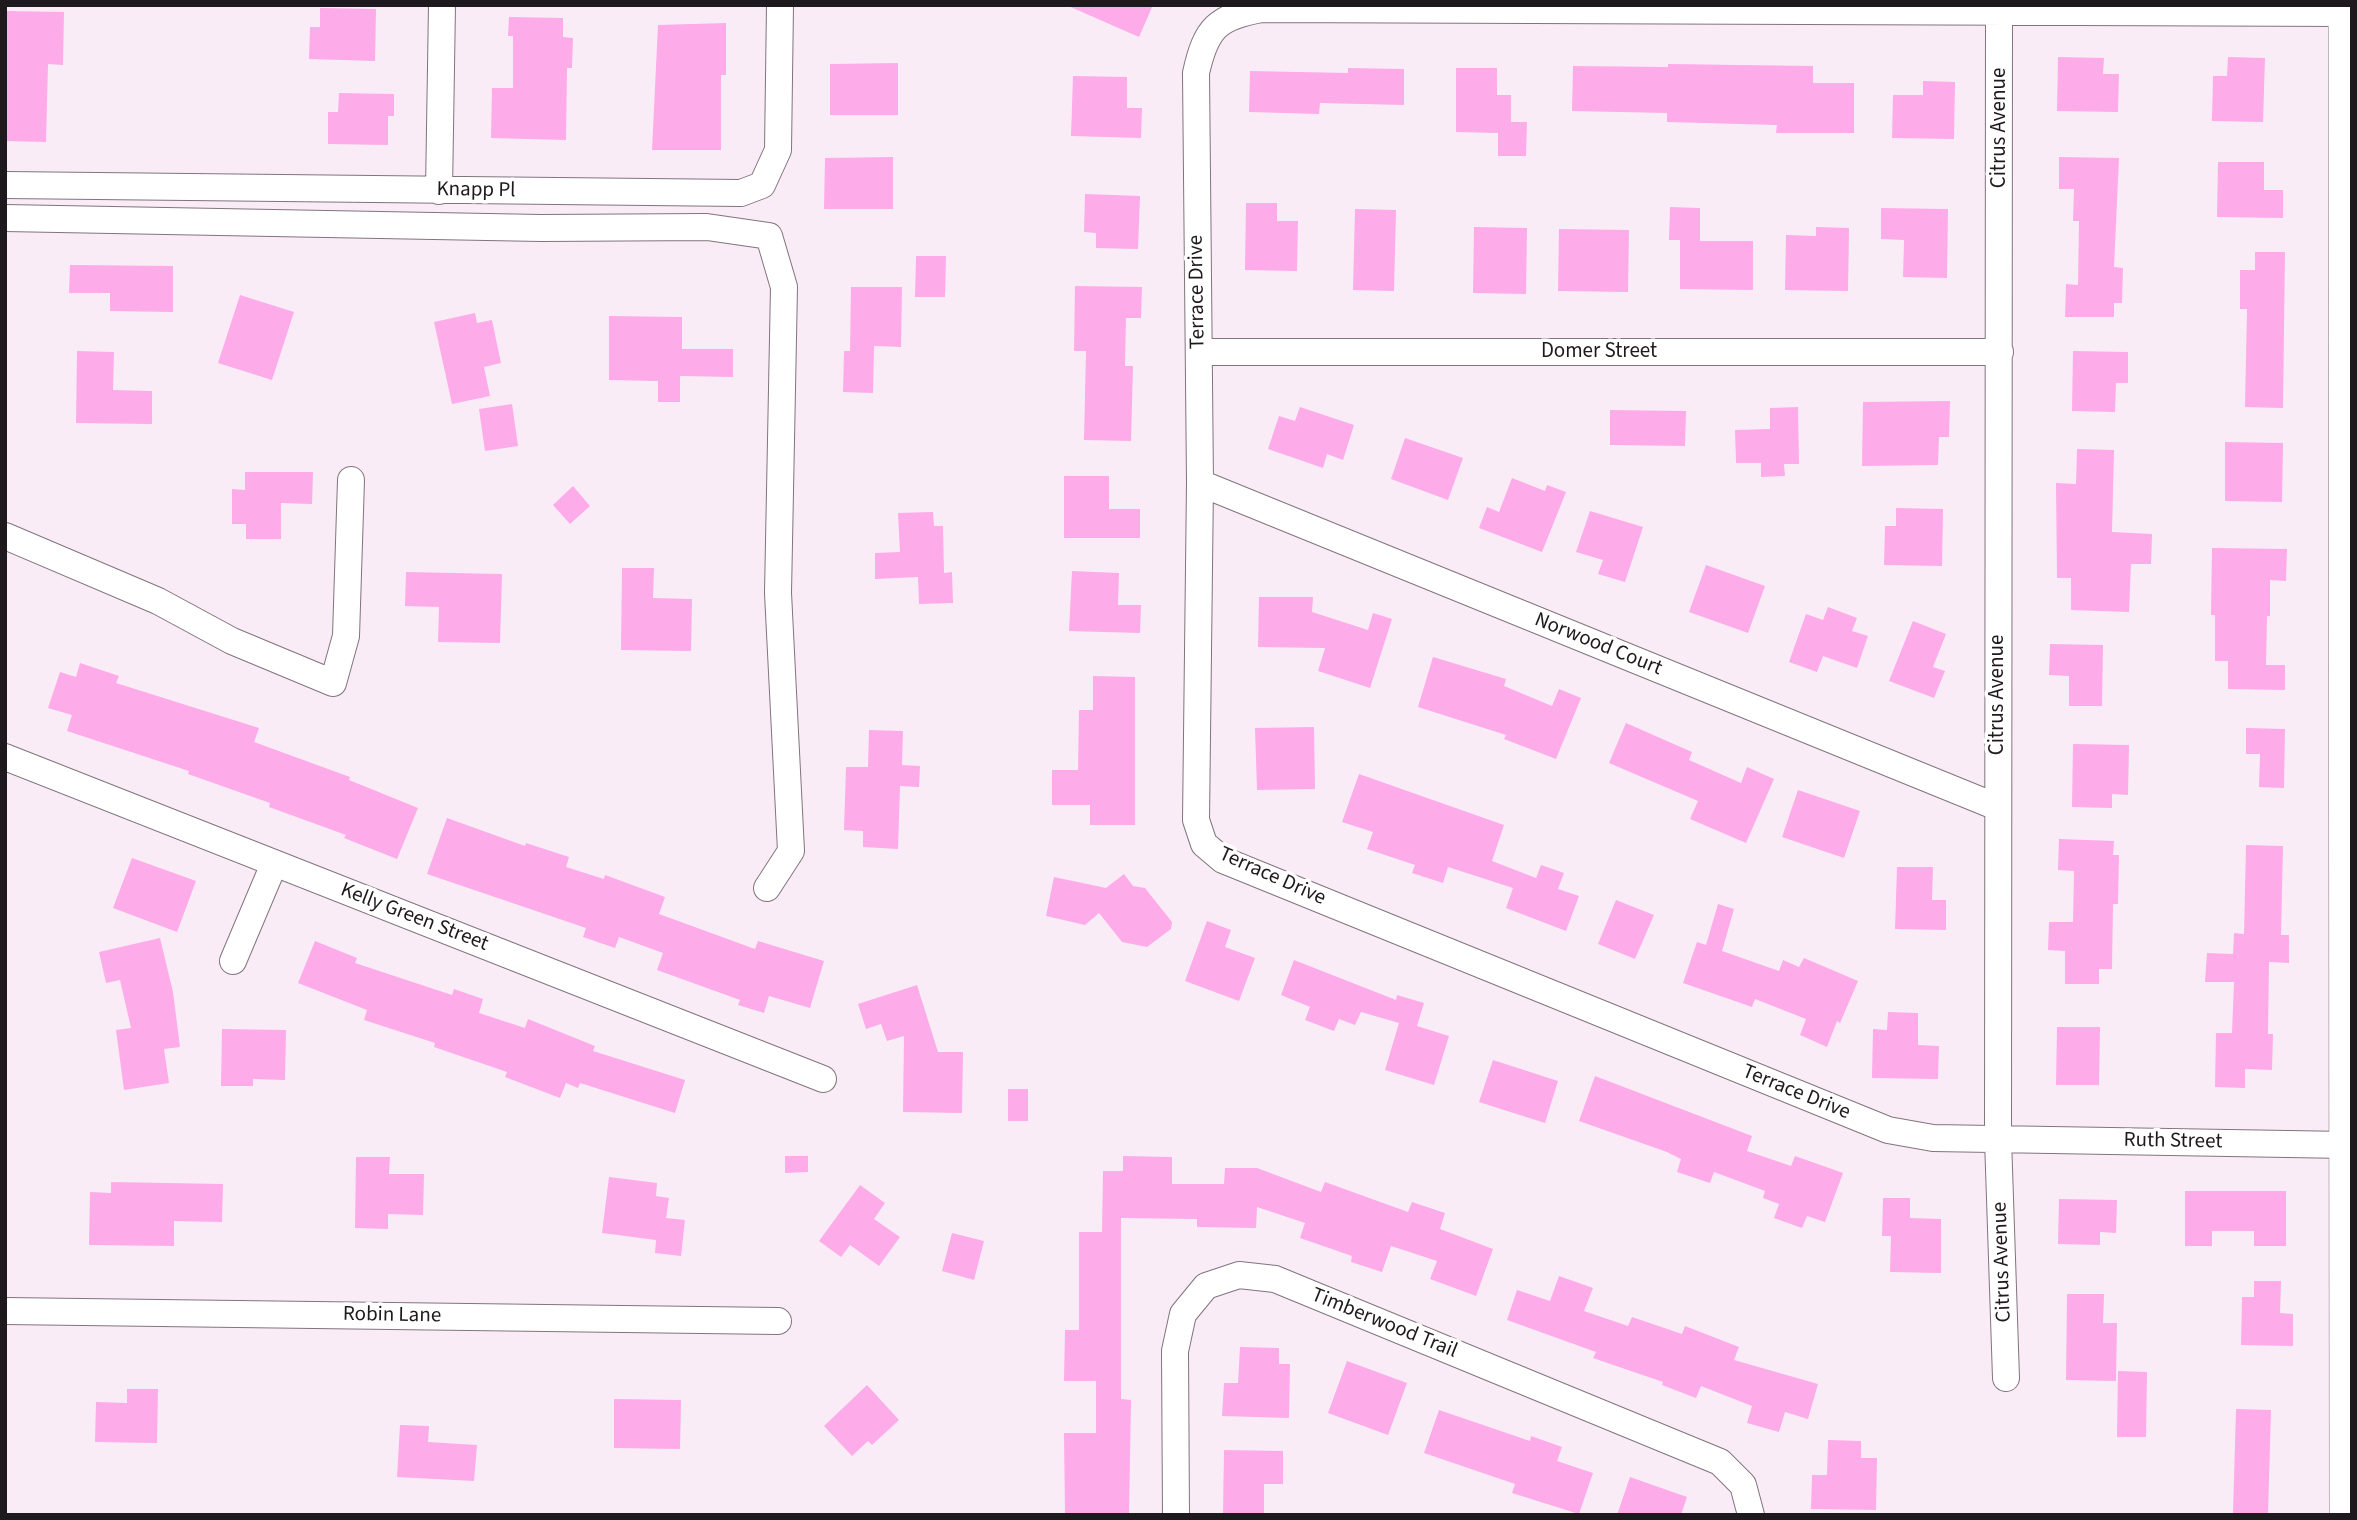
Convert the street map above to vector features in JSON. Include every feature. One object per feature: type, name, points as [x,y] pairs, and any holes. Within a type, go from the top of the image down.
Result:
[{"type":"street","points":[[439,191],[442,5]]},
{"type":"street","name":"Knapp Pl","points":[[5,185],[707,195],[741,193],[762,185],[778,150],[780,5]]},
{"type":"street","name":"Terrace Drive","points":[[1998,1139],[1933,1138],[1888,1130],[1223,860],[1204,844],[1196,820],[1200,483],[1196,73],[1202,45],[1215,26],[1233,14],[1262,9],[1999,12],[2347,9]]},
{"type":"street","points":[[2347,9],[2350,291],[2348,1515]]},
{"type":"street","name":"Citrus Avenue","points":[[1999,12],[1998,1139],[2006,1378]]},
{"type":"street","points":[[5,218],[541,228],[707,227],[768,236],[784,287],[778,593],[791,851],[766,888]]},
{"type":"street","name":"Domer Street","points":[[1199,352],[2000,352]]},
{"type":"street","points":[[5,536],[158,601],[232,641],[333,683],[346,636],[351,480]]},
{"type":"street","name":"Norwood Court","points":[[1200,483],[1997,807]]},
{"type":"street","name":"Kelly Green Street","points":[[5,757],[823,1079]]},
{"type":"street","points":[[233,961],[274,864]]},
{"type":"street","name":"Ruth Street","points":[[1998,1139],[2347,1145]]},
{"type":"street","name":"Timberwood Trail","points":[[1177,1515],[1175,1351],[1183,1314],[1206,1286],[1239,1275],[1275,1279],[1720,1462],[1743,1485],[1751,1515]]},
{"type":"street","name":"Robin Lane","points":[[5,1311],[778,1321]]},
{"type":"building","points":[[1066,5],[1153,5],[1139,37]]},
{"type":"building","points":[[320,8],[376,9],[375,61],[309,59],[310,27],[320,27]]},
{"type":"building","points":[[5,11],[64,12],[63,65],[48,64],[46,142],[5,141]]},
{"type":"building","points":[[509,17],[563,18],[563,37],[573,38],[572,68],[567,68],[566,140],[491,138],[492,88],[513,88],[513,36],[508,36]]},
{"type":"building","points":[[726,23],[726,75],[721,75],[721,150],[652,150],[658,25]]},
{"type":"building","points":[[2058,57],[2104,58],[2103,74],[2119,74],[2118,112],[2057,111]]},
{"type":"building","points":[[2228,57],[2265,58],[2263,122],[2212,121],[2213,76],[2227,76]]},
{"type":"building","points":[[898,63],[898,115],[830,115],[830,64]]},
{"type":"building","points":[[1668,64],[1813,66],[1813,83],[1854,83],[1854,133],[1776,133],[1777,125],[1667,122],[1667,113],[1572,111],[1573,66],[1668,67]]},
{"type":"building","points":[[1348,68],[1404,69],[1404,105],[1320,103],[1319,114],[1249,112],[1250,71],[1348,73]]},
{"type":"building","points":[[1456,68],[1497,68],[1497,95],[1511,95],[1511,122],[1527,122],[1526,156],[1498,156],[1498,133],[1456,132]]},
{"type":"building","points":[[1073,76],[1127,77],[1127,108],[1142,108],[1141,138],[1071,136]]},
{"type":"building","points":[[1923,81],[1955,82],[1954,139],[1892,138],[1893,95],[1923,95]]},
{"type":"building","points":[[339,93],[394,94],[394,116],[388,116],[388,145],[328,144],[328,112],[338,112]]},
{"type":"building","points":[[893,157],[893,209],[824,209],[825,158]]},
{"type":"building","points":[[2059,157],[2119,158],[2114,267],[2123,268],[2122,303],[2114,303],[2114,317],[2065,317],[2066,284],[2078,285],[2079,221],[2073,221],[2074,189],[2059,189]]},
{"type":"building","points":[[2218,162],[2264,162],[2264,190],[2283,190],[2283,218],[2217,217]]},
{"type":"building","points":[[1085,194],[1140,196],[1138,249],[1096,248],[1096,233],[1084,232]]},
{"type":"building","points":[[1246,203],[1277,203],[1277,221],[1298,221],[1297,271],[1245,270]]},
{"type":"building","points":[[1670,207],[1700,208],[1700,241],[1753,241],[1753,290],[1680,289],[1680,240],[1669,240]]},
{"type":"building","points":[[1881,208],[1948,209],[1947,278],[1903,277],[1904,240],[1881,239]]},
{"type":"building","points":[[1355,209],[1396,210],[1394,291],[1353,290]]},
{"type":"building","points":[[1474,227],[1527,228],[1526,294],[1473,293]]},
{"type":"building","points":[[1816,227],[1849,228],[1848,291],[1785,290],[1786,235],[1816,236]]},
{"type":"building","points":[[1559,229],[1629,230],[1628,292],[1558,291]]},
{"type":"building","points":[[2255,252],[2285,252],[2283,408],[2245,407],[2247,309],[2240,309],[2240,270],[2255,270]]},
{"type":"building","points":[[916,256],[946,256],[945,297],[915,297]]},
{"type":"building","points":[[70,265],[173,266],[173,312],[110,311],[110,293],[69,293]]},
{"type":"building","points":[[1075,286],[1142,287],[1141,318],[1126,318],[1125,366],[1133,366],[1131,441],[1084,440],[1086,351],[1074,351]]},
{"type":"building","points":[[851,287],[902,287],[901,347],[874,346],[873,393],[843,392],[844,351],[850,351]]},
{"type":"building","points":[[240,295],[294,312],[272,380],[218,363]]},
{"type":"building","points":[[475,313],[477,323],[492,320],[501,363],[484,367],[490,396],[452,404],[434,322]]},
{"type":"building","points":[[609,316],[682,317],[682,349],[733,349],[733,377],[680,376],[680,402],[658,402],[658,381],[609,380]]},
{"type":"building","points":[[77,351],[114,352],[113,390],[152,391],[152,424],[76,423]]},
{"type":"building","points":[[2073,351],[2128,352],[2128,383],[2116,383],[2115,412],[2072,411]]},
{"type":"building","points":[[1950,401],[1949,437],[1939,437],[1938,465],[1862,466],[1863,402]]},
{"type":"building","points":[[512,404],[518,446],[485,451],[479,409]]},
{"type":"building","points":[[1300,407],[1354,425],[1343,460],[1327,454],[1323,468],[1268,449],[1279,416],[1295,421]]},
{"type":"building","points":[[1798,407],[1799,464],[1784,464],[1785,476],[1761,477],[1761,463],[1736,463],[1735,430],[1770,429],[1770,408]]},
{"type":"building","points":[[1610,410],[1686,411],[1685,446],[1610,445]]},
{"type":"building","points":[[1405,438],[1463,458],[1448,500],[1391,479]]},
{"type":"building","points":[[2225,442],[2283,443],[2282,502],[2225,501]]},
{"type":"building","points":[[2077,449],[2114,450],[2112,532],[2152,534],[2151,564],[2131,564],[2129,612],[2071,610],[2071,578],[2057,578],[2056,483],[2076,484]]},
{"type":"building","points":[[245,472],[313,472],[312,504],[281,503],[281,539],[246,539],[246,524],[232,524],[232,489],[245,490]]},
{"type":"building","points":[[1064,476],[1109,476],[1109,509],[1140,509],[1140,538],[1064,538]]},
{"type":"building","points":[[1512,478],[1545,491],[1547,485],[1566,492],[1542,552],[1479,528],[1487,507],[1499,512]]},
{"type":"building","points":[[573,486],[590,506],[570,524],[553,505]]},
{"type":"building","points":[[1896,508],[1943,509],[1942,566],[1884,565],[1885,526],[1896,526]]},
{"type":"building","points":[[1590,511],[1643,527],[1625,582],[1598,574],[1603,560],[1576,552]]},
{"type":"building","points":[[933,512],[934,526],[943,526],[944,573],[952,572],[953,603],[919,604],[918,577],[875,579],[875,553],[900,552],[898,513]]},
{"type":"building","points":[[2212,548],[2287,549],[2286,581],[2270,580],[2266,665],[2285,665],[2285,690],[2228,689],[2228,661],[2215,661],[2215,615],[2211,615]]},
{"type":"building","points":[[1706,565],[1765,586],[1748,633],[1689,612]]},
{"type":"building","points":[[622,568],[654,568],[653,598],[692,599],[691,651],[621,650]]},
{"type":"building","points":[[1072,571],[1119,573],[1118,605],[1141,605],[1140,633],[1069,631]]},
{"type":"building","points":[[406,572],[502,574],[500,643],[438,642],[439,607],[405,606]]},
{"type":"building","points":[[1259,597],[1313,597],[1312,612],[1368,630],[1373,613],[1392,619],[1370,688],[1318,671],[1325,648],[1258,647]]},
{"type":"building","points":[[1828,607],[1857,618],[1852,631],[1868,636],[1857,668],[1823,656],[1817,672],[1789,662],[1806,614],[1823,620]]},
{"type":"building","points":[[1913,621],[1946,634],[1933,667],[1945,671],[1934,698],[1889,681]]},
{"type":"building","points":[[2050,644],[2103,645],[2102,706],[2069,706],[2069,676],[2049,675]]},
{"type":"building","points":[[1433,657],[1506,679],[1504,686],[1552,706],[1559,689],[1581,698],[1556,759],[1504,739],[1506,735],[1418,707]]},
{"type":"building","points":[[80,663],[119,676],[116,683],[259,728],[254,742],[350,777],[349,780],[418,808],[397,859],[344,838],[346,835],[269,807],[270,803],[188,774],[189,771],[67,731],[72,715],[48,708],[60,672],[76,677]]},
{"type":"building","points":[[1093,676],[1135,677],[1135,825],[1090,825],[1090,805],[1052,805],[1052,770],[1078,770],[1079,710],[1093,710]]},
{"type":"building","points":[[1626,723],[1692,752],[1689,760],[1741,783],[1747,767],[1774,779],[1746,843],[1690,819],[1698,801],[1609,763]]},
{"type":"building","points":[[1314,727],[1315,789],[1257,790],[1255,728]]},
{"type":"building","points":[[2246,728],[2285,729],[2284,788],[2259,787],[2260,754],[2246,754]]},
{"type":"building","points":[[869,730],[903,731],[902,765],[920,766],[919,787],[900,786],[898,849],[863,847],[863,831],[844,830],[846,767],[868,767]]},
{"type":"building","points":[[2073,744],[2129,745],[2128,795],[2112,794],[2112,808],[2072,807]]},
{"type":"building","points":[[1359,774],[1504,825],[1492,861],[1536,878],[1541,865],[1564,873],[1558,889],[1579,896],[1566,931],[1506,908],[1513,888],[1448,867],[1443,883],[1412,873],[1415,865],[1367,849],[1373,832],[1342,822]]},
{"type":"building","points":[[1798,790],[1860,811],[1844,858],[1782,837]]},
{"type":"building","points":[[447,818],[525,846],[526,843],[569,857],[566,867],[604,879],[605,875],[665,897],[659,914],[755,949],[758,941],[824,961],[810,1008],[769,996],[764,1013],[738,1005],[740,1000],[657,970],[663,953],[619,937],[615,948],[583,937],[586,928],[427,874]]},
{"type":"building","points":[[2059,839],[2114,841],[2113,855],[2119,855],[2118,904],[2113,904],[2112,969],[2099,969],[2099,984],[2065,984],[2065,951],[2048,950],[2049,922],[2073,922],[2074,871],[2058,870]]},
{"type":"building","points":[[2246,845],[2283,846],[2281,935],[2289,935],[2289,963],[2269,962],[2268,1034],[2273,1034],[2272,1070],[2245,1069],[2245,1088],[2215,1087],[2216,1033],[2232,1033],[2234,982],[2205,982],[2207,953],[2233,954],[2234,933],[2244,934]]},
{"type":"building","points":[[132,858],[196,881],[177,932],[113,908]]},
{"type":"building","points":[[1897,867],[1933,867],[1932,900],[1946,900],[1946,930],[1895,929]]},
{"type":"building","points":[[1124,874],[1133,886],[1145,888],[1172,922],[1171,929],[1147,947],[1122,942],[1099,913],[1085,925],[1046,916],[1054,877],[1106,888]]},
{"type":"building","points":[[1616,900],[1654,915],[1635,959],[1598,944]]},
{"type":"building","points":[[1718,904],[1734,909],[1722,951],[1779,971],[1783,960],[1799,967],[1804,958],[1858,981],[1827,1047],[1800,1035],[1806,1019],[1755,999],[1752,1007],[1683,983],[1697,942],[1706,945]]},
{"type":"building","points":[[1207,921],[1231,930],[1225,947],[1255,958],[1239,1001],[1185,981]]},
{"type":"building","points":[[160,938],[173,992],[180,1047],[164,1049],[169,1083],[124,1090],[116,1030],[131,1028],[120,980],[106,983],[99,952]]},
{"type":"building","points":[[315,941],[357,958],[355,963],[452,995],[454,989],[483,999],[479,1013],[525,1028],[528,1019],[595,1046],[593,1051],[685,1080],[675,1113],[580,1083],[578,1088],[566,1083],[560,1098],[505,1077],[507,1072],[434,1047],[435,1043],[364,1020],[367,1010],[298,983]]},
{"type":"building","points":[[1294,960],[1396,1000],[1397,995],[1424,1003],[1417,1026],[1449,1036],[1434,1085],[1385,1070],[1399,1023],[1361,1012],[1355,1025],[1339,1019],[1334,1031],[1305,1020],[1310,1007],[1281,995]]},
{"type":"building","points":[[917,985],[938,1052],[963,1052],[962,1113],[903,1112],[904,1036],[887,1041],[881,1024],[866,1029],[858,1004]]},
{"type":"building","points":[[1888,1012],[1918,1013],[1918,1045],[1939,1046],[1938,1079],[1872,1078],[1873,1029],[1887,1030]]},
{"type":"building","points":[[2057,1027],[2100,1027],[2099,1085],[2056,1085]]},
{"type":"building","points":[[222,1029],[286,1030],[285,1080],[253,1079],[253,1086],[221,1086]]},
{"type":"building","points":[[1493,1060],[1558,1081],[1545,1123],[1479,1102]]},
{"type":"building","points":[[1595,1076],[1752,1136],[1747,1151],[1791,1166],[1795,1156],[1843,1173],[1825,1222],[1807,1216],[1802,1228],[1774,1218],[1779,1204],[1763,1198],[1765,1191],[1714,1172],[1710,1183],[1677,1172],[1681,1159],[1579,1121]]},
{"type":"building","points":[[1008,1089],[1028,1089],[1028,1121],[1008,1121]]},
{"type":"building","points":[[785,1156],[808,1156],[808,1172],[785,1173]]},
{"type":"building","points":[[1123,1156],[1172,1157],[1172,1184],[1224,1184],[1225,1168],[1257,1168],[1321,1192],[1325,1182],[1408,1212],[1412,1202],[1445,1213],[1440,1229],[1493,1249],[1476,1296],[1430,1279],[1437,1261],[1391,1246],[1382,1272],[1351,1262],[1352,1256],[1300,1238],[1305,1223],[1257,1207],[1256,1228],[1197,1227],[1197,1219],[1121,1218],[1121,1399],[1131,1400],[1129,1515],[1065,1515],[1064,1433],[1096,1433],[1096,1381],[1064,1381],[1065,1330],[1079,1330],[1079,1232],[1102,1232],[1103,1171],[1123,1171]]},
{"type":"building","points":[[356,1157],[390,1157],[389,1174],[424,1174],[423,1215],[388,1214],[388,1229],[355,1228]]},
{"type":"building","points":[[609,1177],[657,1183],[656,1196],[669,1198],[666,1218],[685,1220],[681,1256],[655,1253],[656,1240],[602,1233]]},
{"type":"building","points":[[111,1182],[223,1184],[222,1222],[174,1221],[174,1246],[89,1245],[90,1192],[111,1193]]},
{"type":"building","points":[[860,1185],[885,1203],[874,1219],[900,1237],[879,1266],[850,1245],[841,1257],[819,1241]]},
{"type":"building","points":[[2185,1191],[2286,1191],[2286,1246],[2254,1246],[2254,1231],[2212,1231],[2212,1246],[2185,1246]]},
{"type":"building","points":[[1883,1198],[1910,1198],[1910,1218],[1941,1219],[1941,1273],[1890,1272],[1891,1236],[1882,1236]]},
{"type":"building","points":[[2059,1199],[2117,1200],[2116,1233],[2100,1232],[2100,1245],[2058,1244]]},
{"type":"building","points":[[952,1233],[984,1241],[974,1280],[942,1271]]},
{"type":"building","points":[[1559,1276],[1593,1288],[1584,1311],[1628,1326],[1632,1317],[1682,1334],[1685,1326],[1739,1347],[1734,1360],[1818,1384],[1808,1419],[1785,1412],[1779,1432],[1747,1423],[1752,1406],[1701,1386],[1696,1398],[1662,1385],[1663,1382],[1593,1358],[1596,1352],[1507,1320],[1517,1290],[1550,1301]]},
{"type":"building","points":[[2254,1281],[2281,1281],[2280,1313],[2293,1314],[2293,1346],[2241,1345],[2242,1297],[2254,1297]]},
{"type":"building","points":[[2067,1294],[2104,1294],[2103,1323],[2117,1323],[2116,1381],[2066,1380]]},
{"type":"building","points":[[1240,1347],[1279,1348],[1279,1364],[1290,1364],[1289,1418],[1222,1416],[1224,1383],[1238,1383]]},
{"type":"building","points":[[1347,1361],[1407,1383],[1388,1435],[1328,1413]]},
{"type":"building","points":[[2118,1371],[2147,1372],[2146,1437],[2117,1437]]},
{"type":"building","points":[[867,1385],[899,1420],[872,1445],[868,1441],[852,1456],[824,1426]]},
{"type":"building","points":[[127,1389],[158,1389],[157,1443],[95,1442],[96,1402],[127,1403]]},
{"type":"building","points":[[614,1399],[681,1400],[680,1449],[614,1448]]},
{"type":"building","points":[[2236,1409],[2271,1410],[2268,1514],[2233,1513]]},
{"type":"building","points":[[1439,1410],[1530,1441],[1531,1436],[1562,1447],[1557,1461],[1593,1473],[1579,1514],[1512,1493],[1515,1484],[1424,1453]]},
{"type":"building","points":[[400,1425],[429,1426],[428,1442],[477,1445],[474,1481],[397,1477]]},
{"type":"building","points":[[1828,1440],[1861,1441],[1861,1458],[1877,1458],[1876,1510],[1811,1509],[1812,1475],[1827,1475]]},
{"type":"building","points":[[1224,1450],[1283,1451],[1283,1484],[1264,1484],[1264,1515],[1223,1515]]},
{"type":"building","points":[[1630,1477],[1687,1497],[1681,1515],[1617,1515]]}]
